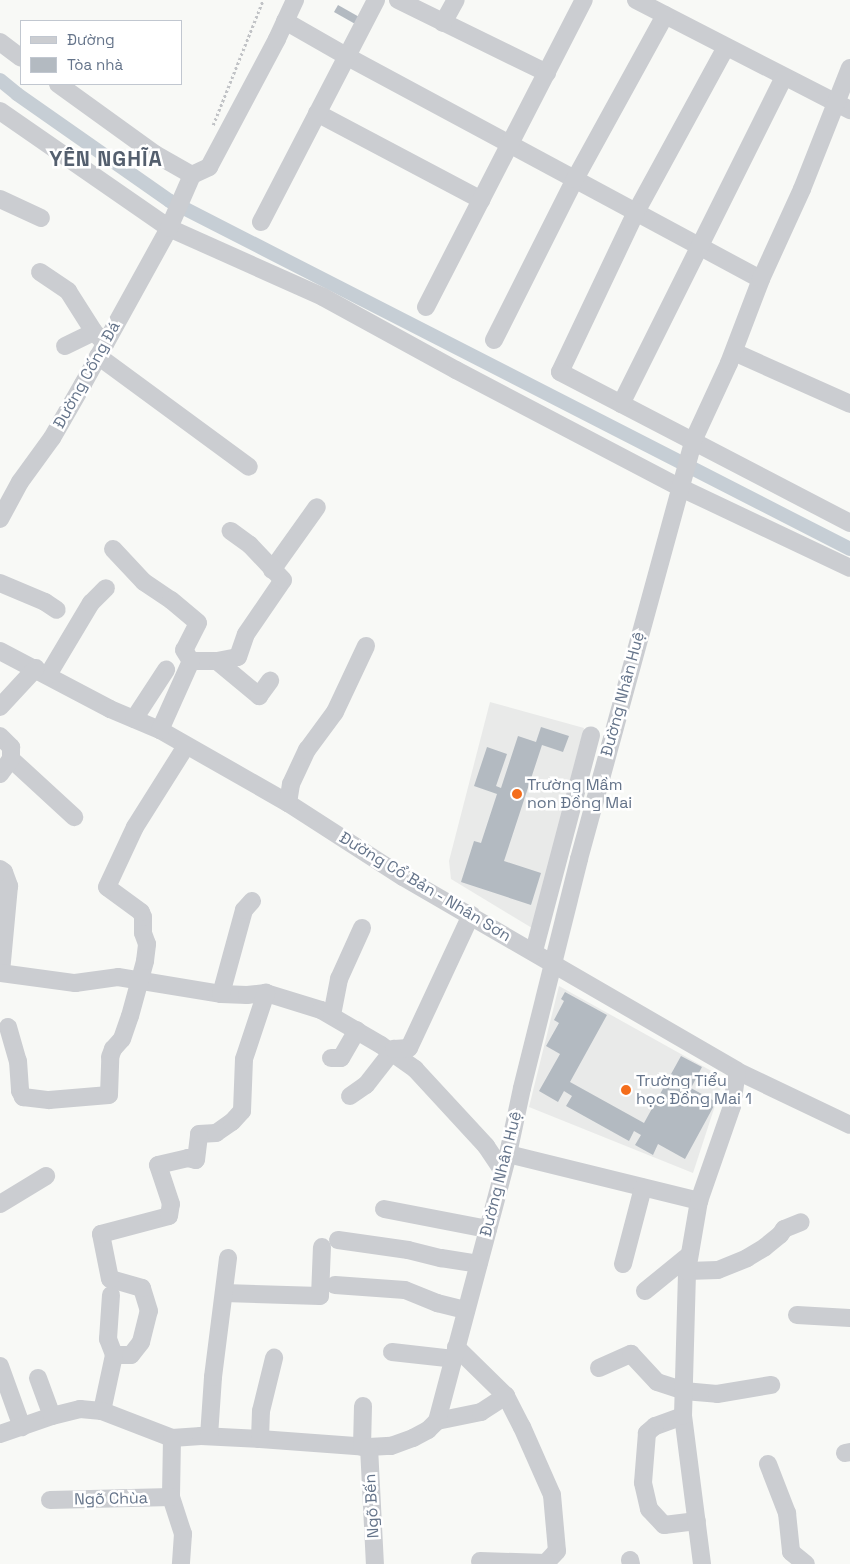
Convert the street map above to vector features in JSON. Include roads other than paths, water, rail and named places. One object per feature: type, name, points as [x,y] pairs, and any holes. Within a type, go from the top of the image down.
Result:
[{"type":"street","points":[[59,85],[155,154],[188,182],[209,167],[295,0]]},
{"type":"street","points":[[262,222],[376,0]]},
{"type":"street","points":[[398,0],[546,73]]},
{"type":"street","points":[[443,23],[456,0]]},
{"type":"street","points":[[426,307],[584,0]]},
{"type":"street","points":[[636,0],[843,107]]},
{"type":"street","points":[[494,340],[574,179],[666,15]]},
{"type":"street","points":[[285,21],[346,56],[761,279]]},
{"type":"street","points":[[0,42],[20,57]]},
{"type":"street","points":[[726,47],[636,212],[560,372],[850,523]]},
{"type":"street","name":"Đường Nhân Huệ","points":[[437,1421],[508,1154],[579,859],[693,441],[734,352],[761,279],[802,189],[843,107],[850,68]]},
{"type":"street","points":[[622,404],[784,77]]},
{"type":"street","points":[[0,111],[169,228],[323,297],[456,370],[679,487],[850,568]]},
{"type":"street","points":[[317,113],[481,200]]},
{"type":"street","name":"Đường Cống Đá","points":[[0,519],[20,482],[52,438],[99,344],[169,228],[188,182]]},
{"type":"street","points":[[0,199],[41,218]]},
{"type":"street","points":[[40,272],[68,291],[99,344],[249,467]]},
{"type":"street","points":[[66,346],[99,344]]},
{"type":"street","points":[[734,352],[850,404]]},
{"type":"street","points":[[272,570],[317,507]]},
{"type":"street","points":[[191,661],[217,662],[238,657],[246,634],[283,580],[250,545],[231,530]]},
{"type":"street","points":[[112,549],[144,582],[198,623],[184,650],[191,661]]},
{"type":"street","points":[[0,583],[45,602],[57,610]]},
{"type":"street","points":[[0,707],[42,671],[91,603],[106,588]]},
{"type":"street","points":[[288,803],[290,784],[307,750],[335,712],[366,646]]},
{"type":"street","name":"Đường Cổ Bản - Nhân Sơn","points":[[0,651],[42,671],[110,709],[160,730],[288,803],[403,877],[534,951],[553,964],[737,1071],[850,1125]]},
{"type":"street","points":[[160,730],[191,661]]},
{"type":"street","points":[[217,662],[259,696],[270,681]]},
{"type":"street","points":[[134,719],[166,670]]},
{"type":"street","points":[[534,951],[558,854],[591,735]]},
{"type":"street","points":[[0,736],[11,747],[11,759],[0,774]]},
{"type":"street","points":[[8,1027],[18,1062],[20,1091],[23,1097],[49,1100],[108,1095],[111,1055],[124,1035],[146,952],[146,942],[142,931],[143,917],[137,908],[107,886],[135,827],[186,746]]},
{"type":"street","points":[[11,759],[74,817]]},
{"type":"street","points":[[558,854],[579,859]]},
{"type":"street","points":[[0,869],[4,872],[9,886],[0,973],[75,982],[118,978],[139,979],[221,994],[247,996],[266,993],[290,998],[332,1015],[392,1052],[427,1080],[486,1146],[503,1171]]},
{"type":"street","points":[[221,994],[244,910],[252,901]]},
{"type":"street","points":[[350,1096],[366,1085],[394,1050],[409,1048],[471,915]]},
{"type":"street","points":[[332,1015],[339,979],[362,928]]},
{"type":"street","points":[[114,1355],[130,1355],[141,1342],[149,1311],[142,1288],[110,1280],[100,1234],[169,1216],[171,1204],[158,1165],[188,1158],[196,1160],[200,1134],[216,1133],[232,1122],[242,1111],[244,1059],[266,993]]},
{"type":"street","points":[[331,1058],[341,1058],[357,1030]]},
{"type":"street","points":[[702,1564],[683,1416],[688,1263],[700,1201],[732,1106],[737,1071]]},
{"type":"street","points":[[508,1154],[700,1201]]},
{"type":"street","points":[[0,1204],[46,1176]]},
{"type":"street","points":[[623,1264],[643,1188]]},
{"type":"street","points":[[384,1209],[488,1229]]},
{"type":"street","points":[[645,1291],[688,1263],[718,1270],[748,1258],[780,1235],[784,1229],[801,1222]]},
{"type":"street","points":[[224,1293],[320,1296],[330,1244],[408,1250],[479,1264]]},
{"type":"street","points":[[209,1436],[213,1377],[228,1258]]},
{"type":"street","points":[[335,1285],[405,1290],[437,1303],[466,1310]]},
{"type":"street","points":[[102,1411],[114,1355],[108,1339],[111,1295]]},
{"type":"street","points":[[797,1315],[850,1318]]},
{"type":"street","points":[[392,1352],[455,1353],[506,1396],[552,1495],[557,1551],[554,1560],[546,1563],[480,1561]]},
{"type":"street","points":[[599,1368],[631,1354],[657,1382],[684,1390],[716,1394],[771,1385]]},
{"type":"street","points":[[260,1438],[261,1411],[274,1358]]},
{"type":"street","points":[[0,1366],[22,1427]]},
{"type":"street","points":[[38,1378],[52,1416]]},
{"type":"street","points":[[0,1434],[52,1416],[80,1409],[102,1411],[172,1438],[209,1436],[260,1438],[366,1447],[391,1446],[428,1430],[437,1421],[481,1412],[506,1396]]},
{"type":"street","name":"Ngõ Bến","points":[[363,1406],[375,1564]]},
{"type":"street","points":[[683,1416],[655,1426],[648,1433],[643,1484],[649,1509],[664,1525],[697,1521]]},
{"type":"street","name":"Ngõ Chùa","points":[[172,1438],[172,1498],[183,1534],[181,1564]]},
{"type":"street","points":[[768,1464],[786,1513],[790,1552],[806,1564]]},
{"type":"street","name":"Ngõ Chùa","points":[[50,1500],[172,1498]]},
{"type":"waterway","points":[[0,80],[17,94],[170,201],[850,549]]},
{"type":"place","name":"Trường Mầm non Đồng Mai","points":[[517,794]]},
{"type":"place","name":"Trường Tiểu học Đồng Mai 1","points":[[626,1090]]},
{"type":"district","name":"YÊN NGHĨA","points":[[106,159]]}]
